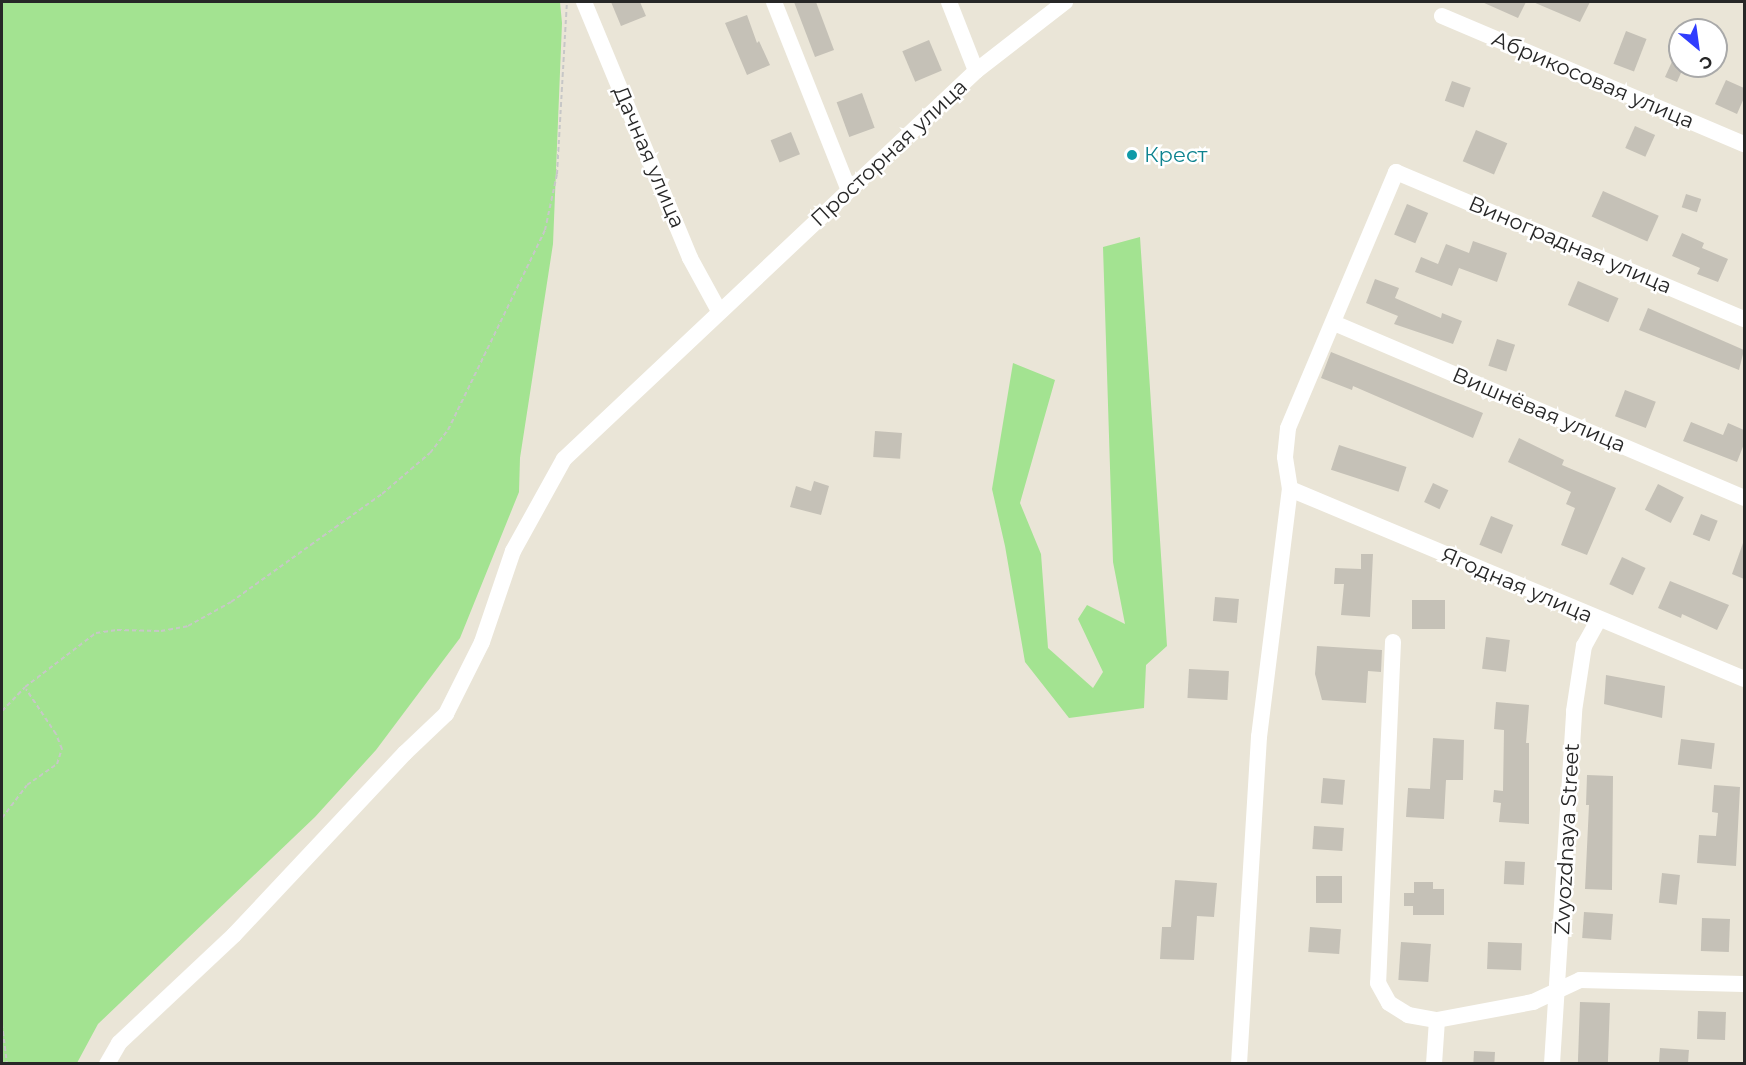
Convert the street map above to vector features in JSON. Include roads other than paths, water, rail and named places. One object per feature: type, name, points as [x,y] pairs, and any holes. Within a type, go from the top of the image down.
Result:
[{"type":"street","name":"Дачная улица","points":[[584,2],[690,258],[719,311]]},
{"type":"street","points":[[774,2],[849,190]]},
{"type":"street","points":[[949,2],[976,71]]},
{"type":"street","name":"Просторная улица","points":[[107,1064],[120,1043],[234,935],[405,753],[446,714],[482,642],[513,551],[564,459],[976,71],[1065,2]]},
{"type":"street","name":"Абрикосовая улица","points":[[1442,16],[1744,144]]},
{"type":"street","name":"Виноградная улица","points":[[1334,323],[1396,172],[1744,319]]},
{"type":"street","points":[[1239,1064],[1259,737],[1290,489],[1285,457],[1288,428],[1334,323]]},
{"type":"street","name":"Вишнёвая улица","points":[[1334,323],[1744,498]]},
{"type":"street","name":"Ягодная улица","points":[[1290,489],[1744,679]]},
{"type":"street","name":"Zvyozdnaya Street","points":[[1552,1064],[1574,711],[1584,646],[1599,619]]},
{"type":"street","points":[[1393,642],[1378,982],[1389,1003],[1408,1015],[1437,1020],[1533,1002],[1580,980],[1744,984]]},
{"type":"street","points":[[1434,1064],[1437,1020]]},
{"type":"place","name":"Крест","points":[[1132,155]]}]
